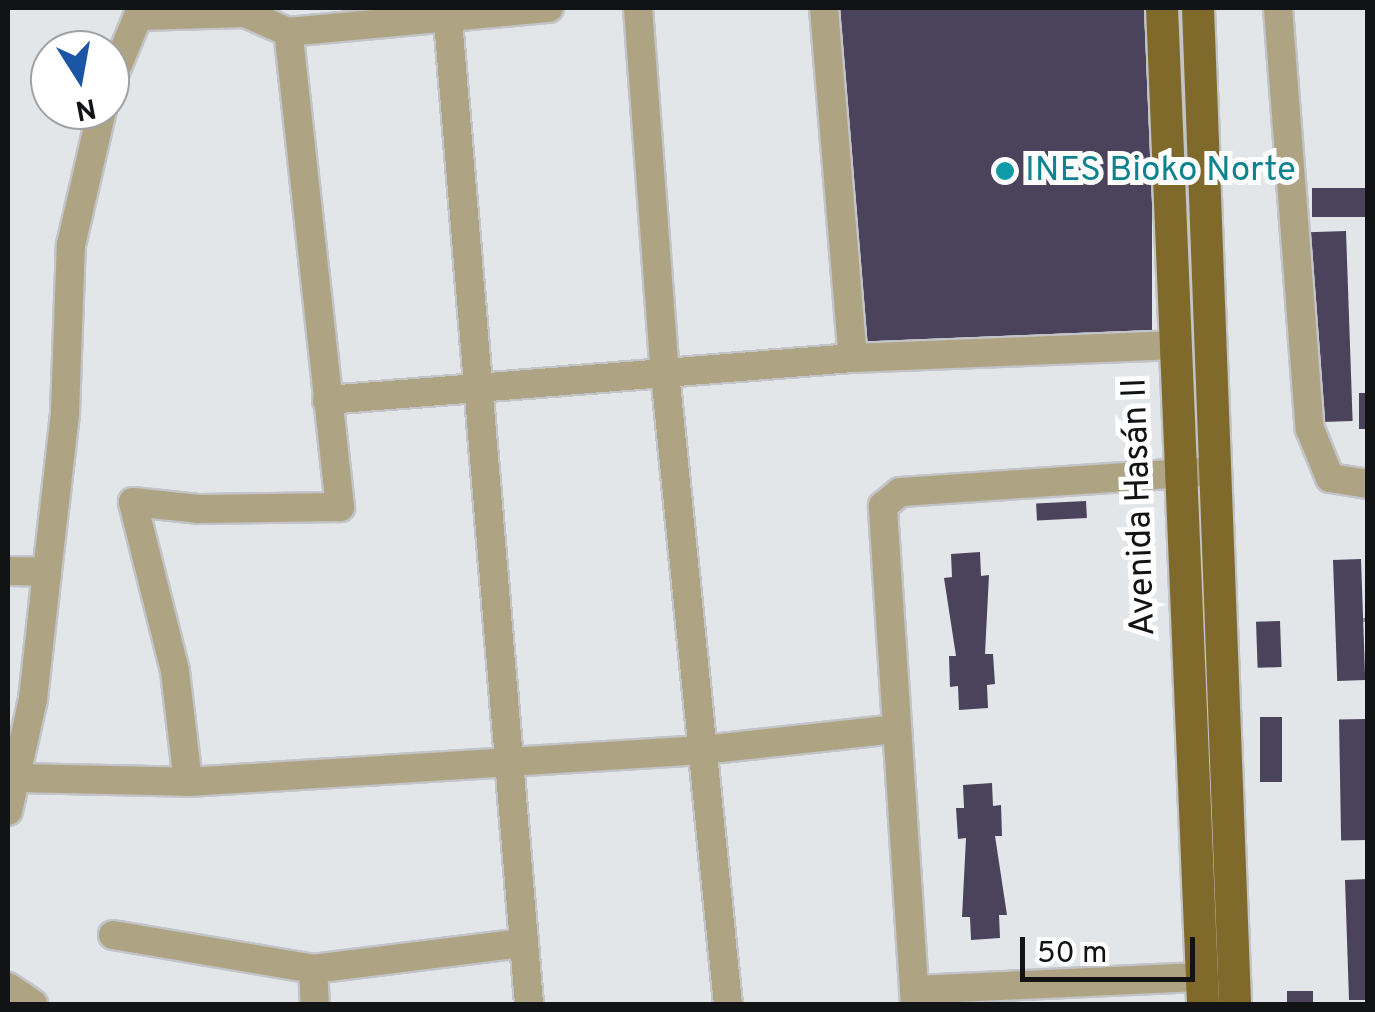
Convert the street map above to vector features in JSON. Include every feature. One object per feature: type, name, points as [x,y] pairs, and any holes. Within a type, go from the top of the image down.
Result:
[{"type":"main road","name":"Avenida Hasán II","points":[[1162,8],[1176,345],[1177,474],[1203,991]]},
{"type":"main road","points":[[1198,8],[1236,1004]]},
{"type":"street","points":[[130,35],[138,16],[246,13],[288,32],[447,12],[549,8]]},
{"type":"street","points":[[638,8],[666,372],[728,1004]]},
{"type":"street","points":[[824,8],[853,358]]},
{"type":"street","points":[[1278,8],[1310,428],[1330,478],[1368,484]]},
{"type":"street","points":[[447,12],[529,1004]]},
{"type":"street","points":[[188,782],[176,671],[133,502],[198,509],[340,507],[288,32]]},
{"type":"street","points":[[8,811],[18,778],[65,413],[71,245],[97,130]]},
{"type":"street","points":[[327,400],[853,358],[1176,345]]},
{"type":"street","points":[[1203,991],[915,997],[883,506],[900,492],[1215,470]]},
{"type":"street","points":[[8,571],[47,572]]},
{"type":"street","points":[[18,778],[188,782],[702,750],[897,729]]},
{"type":"street","points":[[113,935],[313,969],[523,943]]},
{"type":"street","points":[[313,969],[315,1004]]},
{"type":"street","points":[[8,987],[32,1004]]},
{"type":"building","name":"INES Bioko Norte","points":[[840,8],[1152,8],[1152,342],[840,342]]},
{"type":"building","points":[[1312,188],[1368,188],[1368,217],[1312,217]]},
{"type":"building","points":[[1346,231],[1353,421],[1315,422],[1308,232]]},
{"type":"building","points":[[1359,393],[1368,393],[1368,429],[1359,429]]},
{"type":"building","points":[[1086,501],[1087,518],[1037,521],[1036,504]]},
{"type":"building","points":[[980,552],[981,576],[989,575],[985,654],[993,654],[995,684],[987,685],[988,708],[959,710],[958,686],[950,687],[949,656],[956,656],[944,578],[952,577],[951,554]]},
{"type":"building","points":[[1361,559],[1365,680],[1337,681],[1333,560]]},
{"type":"building","points":[[1280,621],[1282,667],[1258,668],[1256,622]]},
{"type":"building","points":[[1260,717],[1282,717],[1282,782],[1260,782]]},
{"type":"building","points":[[1339,719],[1366,719],[1368,840],[1341,840]]},
{"type":"building","points":[[992,783],[993,806],[1001,805],[1002,836],[995,836],[1007,915],[999,915],[1000,938],[971,940],[970,917],[962,917],[966,838],[958,839],[956,808],[964,808],[963,785]]},
{"type":"building","points":[[1368,879],[1368,1000],[1349,1000],[1345,880]]},
{"type":"building","points":[[1287,991],[1313,991],[1313,1004],[1287,1004]]},
{"type":"place","name":"INES Bioko Norte","points":[[1005,171]]}]
